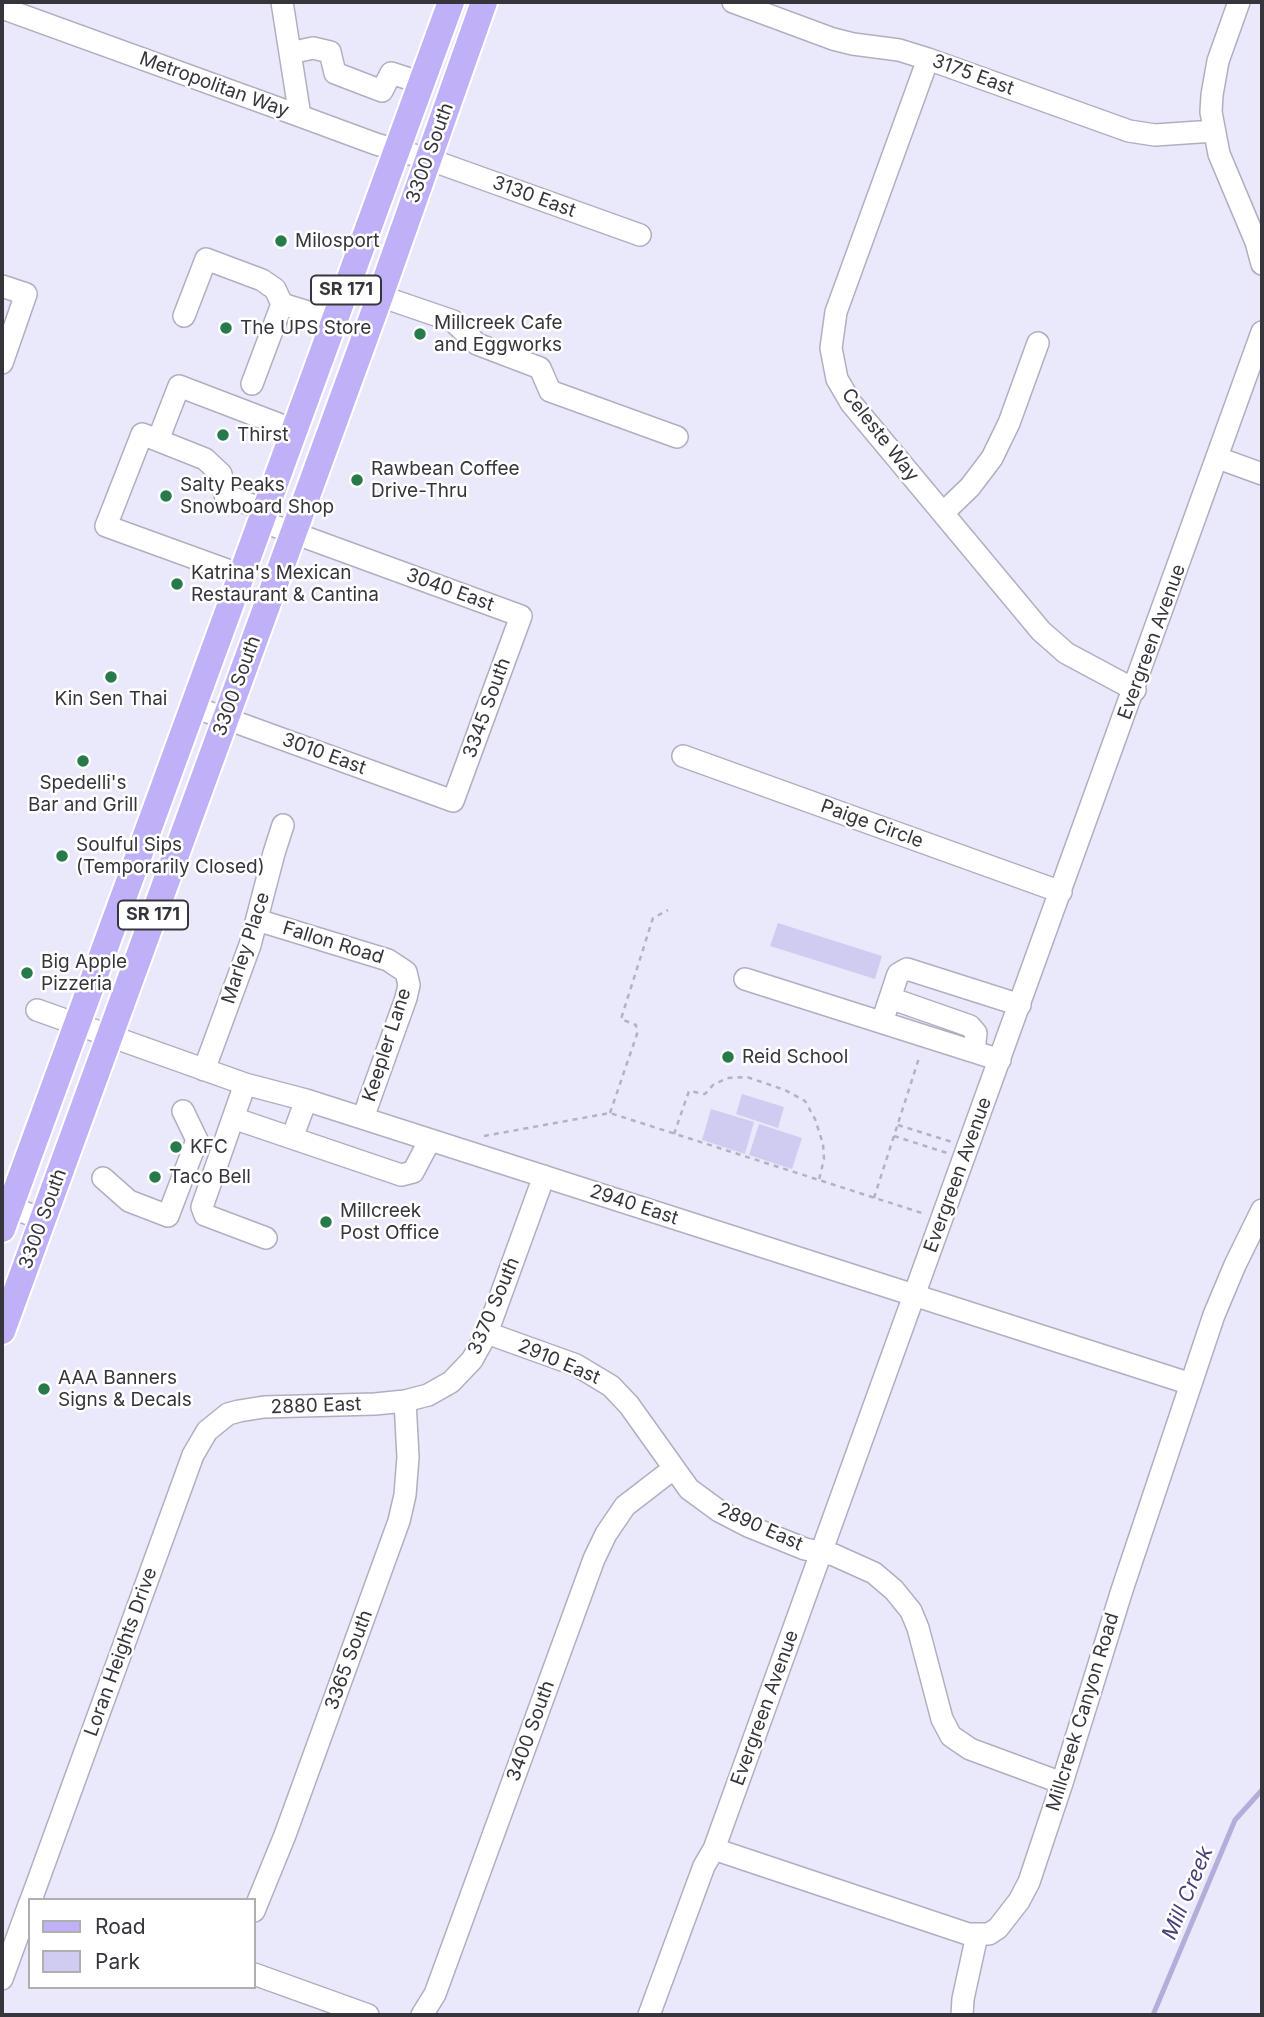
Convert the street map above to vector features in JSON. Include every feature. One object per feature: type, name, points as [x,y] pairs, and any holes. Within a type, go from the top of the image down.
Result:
[{"type":"main road","name":"3300 South","points":[[4,1213],[77,1025],[451,2]]},
{"type":"main road","name":"3300 South","points":[[2,1331],[485,2]]},
{"type":"street","points":[[282,2],[300,116]]},
{"type":"street","name":"3175 East","points":[[733,2],[833,39],[899,50],[928,59],[1129,131],[1155,135],[1214,131]]},
{"type":"street","points":[[1239,2],[1218,61],[1211,112],[1223,166],[1256,242],[1262,264]]},
{"type":"street","name":"Metropolitan Way","points":[[2,8],[300,116],[428,159]]},
{"type":"street","points":[[290,53],[313,48],[330,52],[335,72],[382,91],[391,73],[422,83]]},
{"type":"street","name":"Celeste Way","points":[[928,59],[836,312],[831,348],[834,369],[842,390],[1052,643],[1080,662],[1135,690]]},
{"type":"street","name":"3130 East","points":[[428,159],[640,236]]},
{"type":"street","points":[[184,316],[206,259],[262,280],[275,289],[282,304],[252,384]]},
{"type":"street","points":[[2,286],[26,295],[2,363]]},
{"type":"street","points":[[380,296],[453,321],[477,344],[540,368],[550,391],[677,437]]},
{"type":"street","points":[[282,304],[334,320]]},
{"type":"street","name":"Evergreen Avenue","points":[[649,2015],[704,1866],[714,1849],[1135,690],[1262,332]]},
{"type":"street","points":[[943,513],[970,487],[992,458],[1009,423],[1038,343]]},
{"type":"street","points":[[241,576],[106,526],[142,434],[158,440],[179,386],[294,430]]},
{"type":"street","name":"3040 East","points":[[158,440],[205,459],[221,474],[225,495],[292,532],[521,616]]},
{"type":"street","points":[[1218,458],[1262,474]]},
{"type":"street","name":"3345 South","points":[[453,801],[521,616]]},
{"type":"street","name":"3010 East","points":[[194,706],[453,801]]},
{"type":"street","name":"Paige Circle","points":[[682,756],[1061,892]]},
{"type":"street","name":"Marley Place","points":[[204,1070],[257,920],[283,825]]},
{"type":"street","name":"Fallon Road","points":[[257,920],[388,960],[406,972]]},
{"type":"street","points":[[882,1022],[898,974],[907,969],[1020,1005]]},
{"type":"street","name":"Keepler Lane","points":[[363,1118],[406,998],[409,985],[406,972]]},
{"type":"street","points":[[745,979],[1000,1060]]},
{"type":"street","points":[[890,998],[970,1026],[976,1033],[974,1051]]},
{"type":"street","name":"2940 East","points":[[37,1010],[245,1084],[363,1118],[1191,1384]]},
{"type":"street","points":[[245,1084],[202,1207],[205,1215],[266,1238]]},
{"type":"street","points":[[292,1138],[306,1100]]},
{"type":"street","points":[[103,1178],[129,1201],[168,1216],[197,1140],[183,1111]]},
{"type":"street","points":[[233,1118],[401,1175],[413,1172],[430,1140]]},
{"type":"street","name":"3370 South","points":[[405,1401],[428,1395],[451,1382],[472,1360],[487,1333],[544,1176]]},
{"type":"street","name":"Millcreek Canyon Road","points":[[977,1935],[989,1934],[998,1928],[1019,1901],[1029,1882],[1191,1384],[1235,1265],[1262,1210]]},
{"type":"street","points":[[4,1213],[43,1219]]},
{"type":"street","name":"2910 East","points":[[487,1333],[576,1366],[611,1386],[629,1405],[673,1469]]},
{"type":"street","name":"2880 East","points":[[228,1414],[264,1407],[405,1401]]},
{"type":"street","name":"3365 South","points":[[256,1906],[290,1822],[399,1521],[405,1495],[408,1457],[405,1401]]},
{"type":"street","name":"Loran Heights Drive","points":[[31,1898],[193,1455],[207,1431],[228,1414]]},
{"type":"street","name":"2890 East","points":[[673,1469],[689,1489],[719,1511],[748,1526],[806,1549],[834,1555],[874,1573],[894,1590],[911,1611],[942,1719],[951,1736],[970,1749],[1062,1783]]},
{"type":"street","name":"3400 South","points":[[422,2015],[435,1994],[606,1534],[625,1506],[673,1469]]},
{"type":"street","points":[[714,1849],[977,1935],[962,2015]]},
{"type":"street","name":"Loran Heights Drive","points":[[2,1979],[22,1946],[28,1912]]},
{"type":"street","points":[[256,1975],[368,2015]]},
{"type":"path","points":[[610,1113],[636,1034],[636,1025],[621,1018],[653,918],[668,910]]},
{"type":"path","points":[[874,1198],[926,1036]]},
{"type":"path","points":[[674,1134],[689,1091],[705,1094],[713,1085],[727,1078],[747,1077],[785,1090],[805,1101],[815,1119],[822,1144],[824,1159],[819,1180]]},
{"type":"path","points":[[461,1150],[466,1140],[610,1113],[942,1220]]},
{"type":"path","points":[[898,1125],[968,1147]]},
{"type":"path","points":[[894,1136],[947,1153]]},
{"type":"green space","points":[[778,923],[882,956],[875,979],[770,946]]},
{"type":"green space","points":[[742,1094],[784,1107],[778,1128],[736,1114]]},
{"type":"green space","points":[[711,1109],[754,1122],[745,1154],[702,1140]]},
{"type":"green space","points":[[759,1124],[802,1138],[792,1169],[749,1155]]},
{"type":"waterway","name":"Mill Creek","points":[[1153,2015],[1235,1820],[1262,1790]]},
{"type":"place","name":"Milosport","points":[[281,241]]},
{"type":"place","name":"The UPS Store","points":[[226,328]]},
{"type":"place","name":"Millcreek Cafe and Eggworks","points":[[420,334]]},
{"type":"place","name":"Thirst","points":[[223,435]]},
{"type":"place","name":"Rawbean Coffee Drive-Thru","points":[[357,480]]},
{"type":"place","name":"Salty Peaks Snowboard Shop","points":[[166,496]]},
{"type":"place","name":"Katrina's Mexican Restaurant & Cantina","points":[[177,584]]},
{"type":"place","name":"Kin Sen Thai","points":[[111,677]]},
{"type":"place","name":"Spedelli's Bar and Grill","points":[[83,761]]},
{"type":"place","name":"Soulful Sips (Temporarily Closed)","points":[[62,856]]},
{"type":"place","name":"Big Apple Pizzeria","points":[[27,973]]},
{"type":"place","name":"Reid School","points":[[728,1057]]},
{"type":"place","name":"KFC","points":[[176,1147]]},
{"type":"place","name":"Taco Bell","points":[[155,1177]]},
{"type":"place","name":"Millcreek Post Office","points":[[326,1222]]},
{"type":"place","name":"AAA Banners Signs & Decals","points":[[44,1389]]}]
